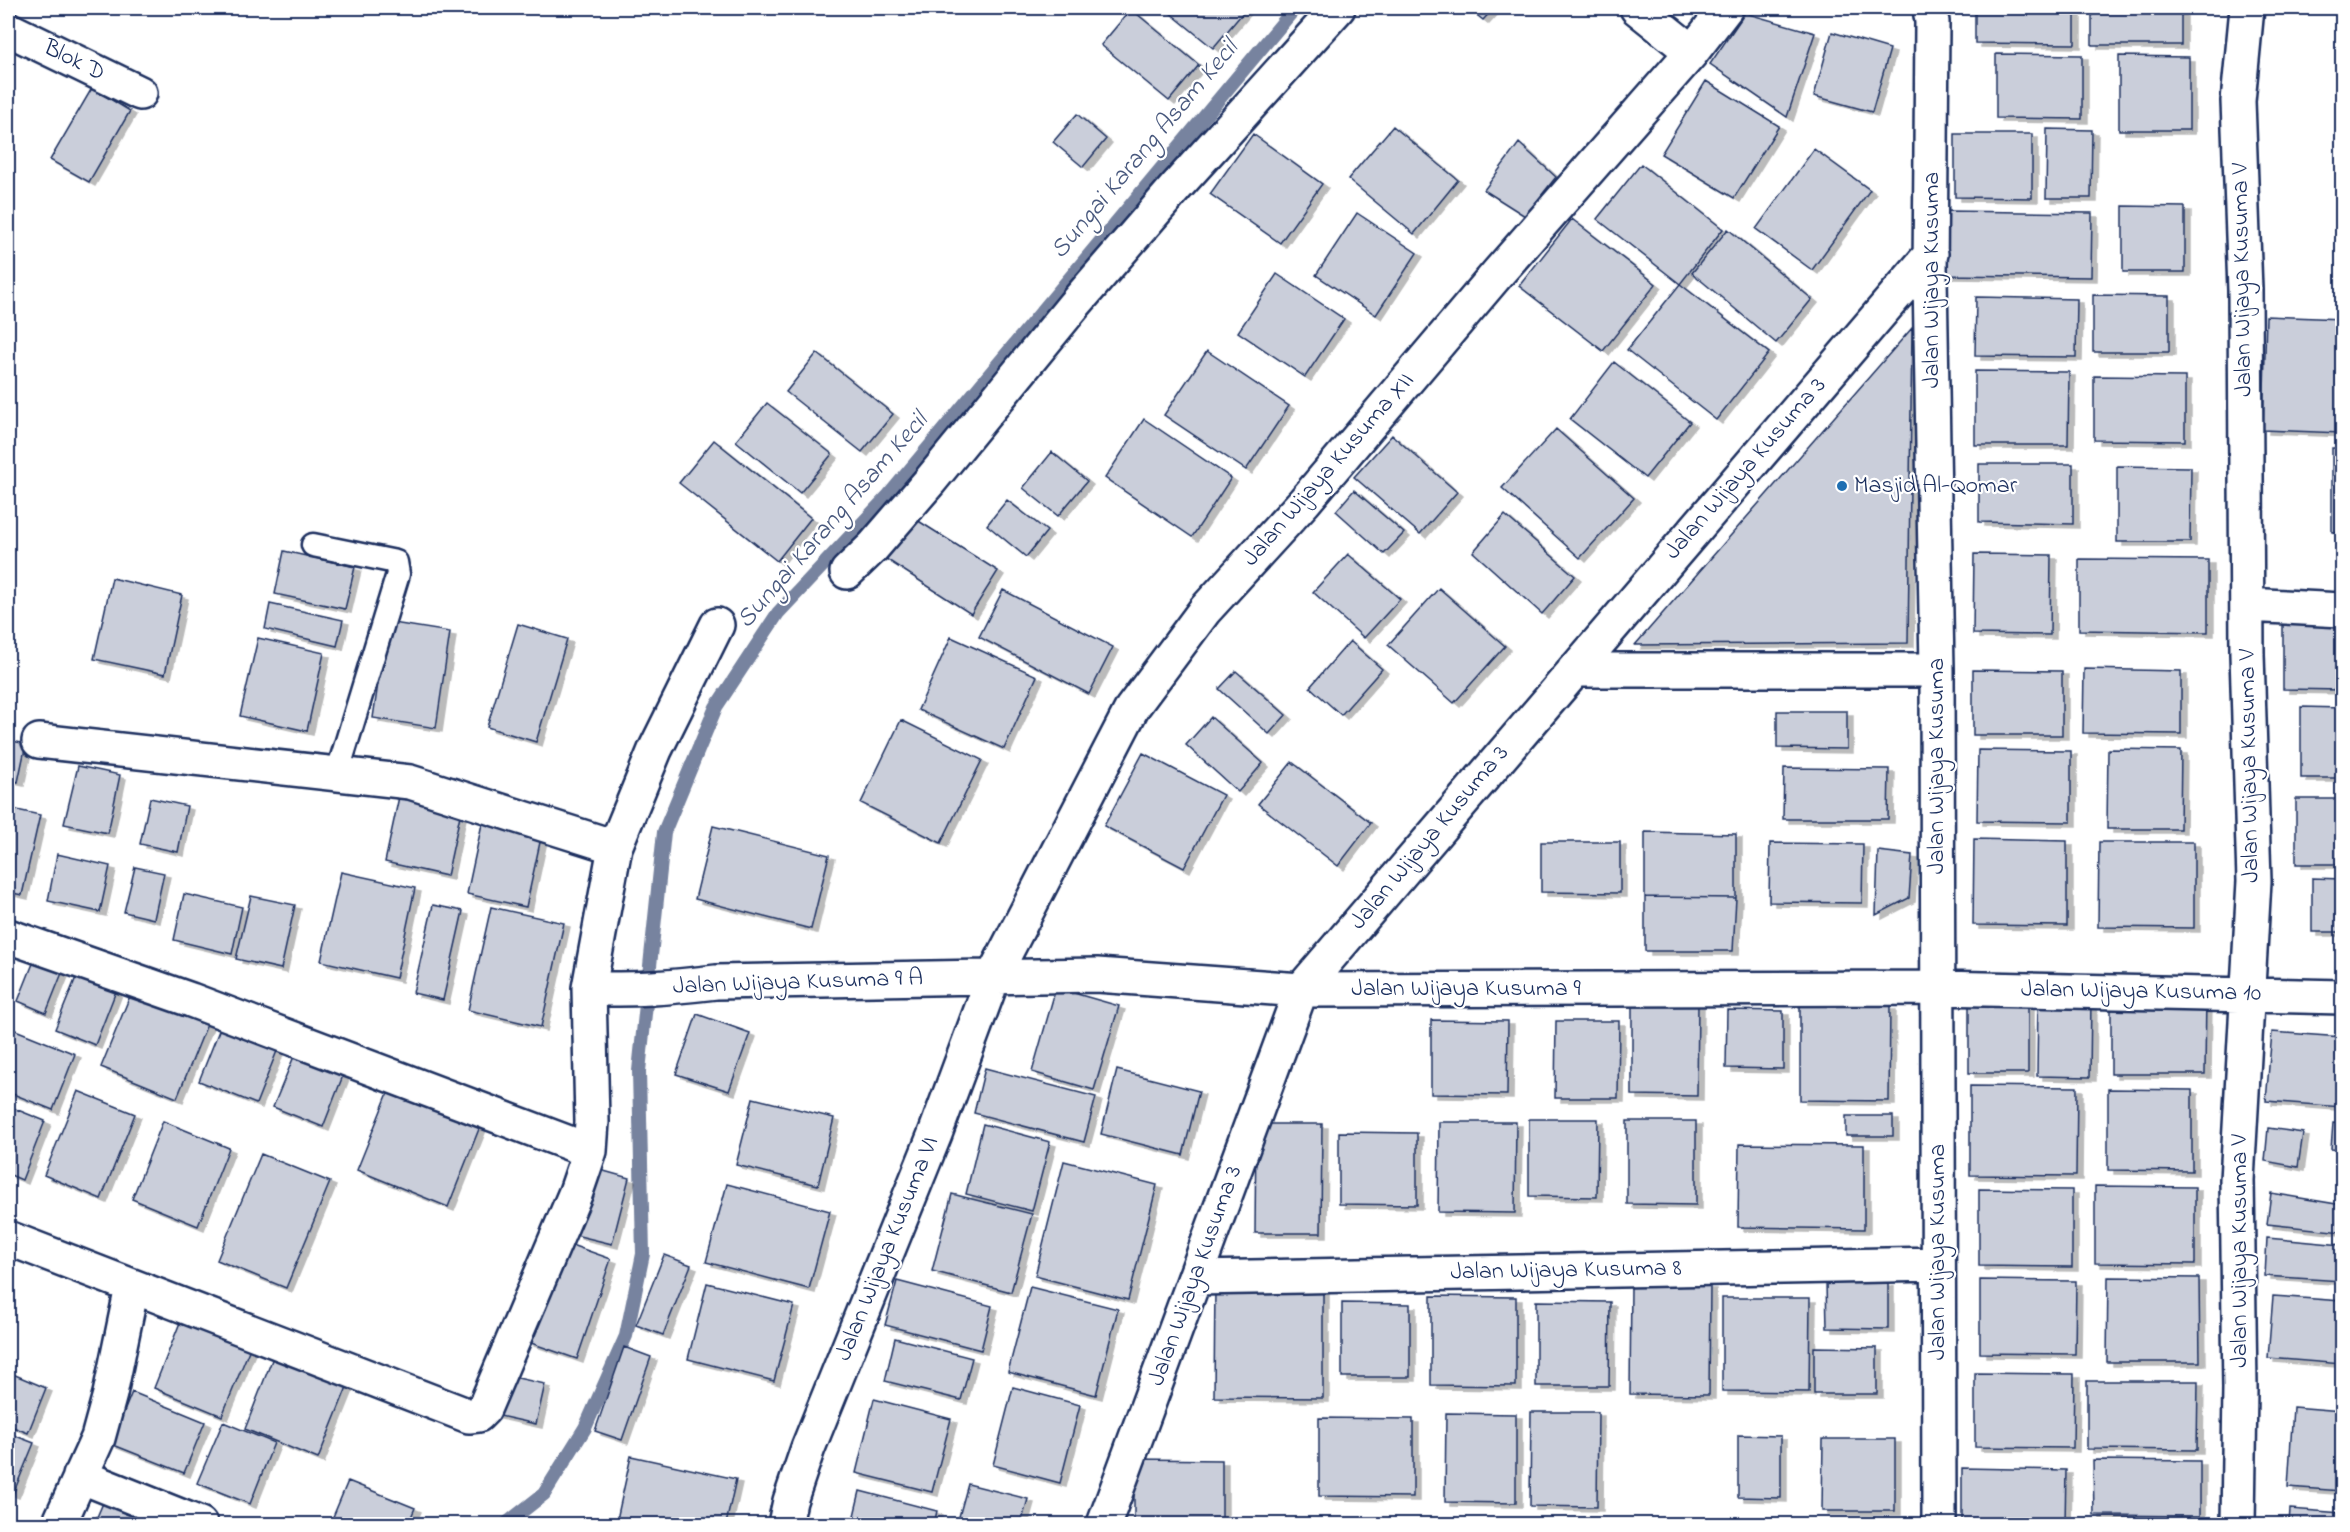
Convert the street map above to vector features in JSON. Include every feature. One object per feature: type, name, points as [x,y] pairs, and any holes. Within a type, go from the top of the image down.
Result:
[{"type":"street","points":[[847,572],[873,547],[930,481],[1074,305],[1147,221],[1338,8]]},
{"type":"street","points":[[1637,8],[1692,52]]},
{"type":"street","name":"Jalan Wijaya Kusuma XII","points":[[994,975],[1132,708],[1205,610],[1304,502],[1491,282],[1692,52],[1726,8]]},
{"type":"street","name":"Jalan Wijaya Kusuma","points":[[1930,8],[1932,22],[1931,254],[1939,988],[1939,1524]]},
{"type":"street","name":"Jalan Wijaya Kusuma V","points":[[2238,1524],[2240,1388],[2237,1180],[2254,881],[2247,605],[2245,290],[2238,101],[2247,8]]},
{"type":"street","name":"Blok D","points":[[8,29],[140,93]]},
{"type":"street","name":"Jalan Wijaya Kusuma 3","points":[[1104,1524],[1301,990],[1931,254]]},
{"type":"street","points":[[2247,605],[2343,610]]},
{"type":"street","points":[[8,1238],[455,1411],[470,1416],[478,1415],[484,1409],[576,1192],[590,1151],[601,989],[615,848],[655,750],[717,625]]},
{"type":"street","points":[[1574,670],[1937,670]]},
{"type":"street","points":[[39,741],[410,782],[615,848]]},
{"type":"street","points":[[8,936],[191,1000],[590,1151]]},
{"type":"street","name":"Jalan Wijaya Kusuma 9 A","points":[[601,989],[663,988],[716,982],[902,980],[994,975]]},
{"type":"street","name":"Jalan Wijaya Kusuma 9","points":[[994,975],[1097,975],[1301,990],[1939,988]]},
{"type":"street","name":"Jalan Wijaya Kusuma VI","points":[[785,1524],[790,1501],[808,1448],[935,1134],[994,975]]},
{"type":"street","name":"Jalan Wijaya Kusuma 10","points":[[1939,988],[2343,997]]},
{"type":"street","name":"Jalan Wijaya Kusuma 8","points":[[1195,1278],[1938,1264]]},
{"type":"street","points":[[59,1524],[98,1437],[110,1395],[132,1287]]},
{"type":"street","points":[[80,1476],[200,1524]]},
{"type":"lane","points":[[313,545],[396,562],[398,574],[337,774]]},
{"type":"building","points":[[1173,8],[1247,8],[1213,48],[1169,12]]},
{"type":"building","points":[[1468,8],[1494,8],[1483,20]]},
{"type":"building","points":[[1975,8],[2075,8],[2075,44],[1975,43]]},
{"type":"building","points":[[2092,8],[2181,8],[2181,45],[2092,45]]},
{"type":"building","points":[[1131,9],[1199,65],[1169,101],[1101,45]]},
{"type":"building","points":[[1745,13],[1815,33],[1787,117],[1710,64]]},
{"type":"building","points":[[1832,32],[1890,49],[1872,112],[1814,96]]},
{"type":"building","points":[[1996,54],[2082,55],[2082,119],[1996,118]]},
{"type":"building","points":[[2119,56],[2189,57],[2189,130],[2119,130]]},
{"type":"building","points":[[1706,81],[1779,126],[1734,198],[1661,154]]},
{"type":"building","points":[[92,88],[130,111],[89,182],[50,160]]},
{"type":"building","points":[[1077,114],[1106,139],[1083,167],[1053,142]]},
{"type":"building","points":[[1393,126],[1458,180],[1414,234],[1348,179]]},
{"type":"building","points":[[2047,129],[2092,130],[2091,198],[2046,198]]},
{"type":"building","points":[[1253,134],[1322,184],[1280,243],[1210,194]]},
{"type":"building","points":[[1955,134],[2032,134],[2032,198],[1955,197]]},
{"type":"building","points":[[1519,143],[1556,177],[1525,216],[1484,190]]},
{"type":"building","points":[[1814,149],[1870,190],[1812,270],[1756,229]]},
{"type":"building","points":[[1641,164],[1723,229],[1680,284],[1597,219]]},
{"type":"building","points":[[2123,206],[2185,207],[2185,272],[2123,272]]},
{"type":"building","points":[[1947,211],[2092,213],[2091,277],[1946,275]]},
{"type":"building","points":[[1357,213],[1417,253],[1376,315],[1316,275]]},
{"type":"building","points":[[1572,219],[1656,284],[1603,351],[1519,286]]},
{"type":"building","points":[[1728,229],[1812,299],[1776,343],[1692,273]]},
{"type":"building","points":[[1277,274],[1344,319],[1305,377],[1238,332]]},
{"type":"building","points":[[1680,284],[1769,353],[1716,420],[1627,350]]},
{"type":"building","points":[[2093,295],[2169,296],[2169,352],[2093,352]]},
{"type":"building","points":[[1976,297],[2077,299],[2076,357],[1975,356]]},
{"type":"building","points":[[2266,316],[2342,319],[2342,433],[2263,430]]},
{"type":"building","name":"Masjid Al-Qomar","points":[[1912,328],[1908,643],[1635,645]]},
{"type":"building","points":[[1207,351],[1289,406],[1246,470],[1164,415]]},
{"type":"building","points":[[817,353],[893,414],[862,452],[786,392]]},
{"type":"building","points":[[1614,362],[1690,422],[1645,478],[1570,419]]},
{"type":"building","points":[[1975,371],[2069,372],[2068,445],[1975,445]]},
{"type":"building","points":[[2094,376],[2185,377],[2185,441],[2094,440]]},
{"type":"building","points":[[767,403],[832,454],[800,493],[736,441]]},
{"type":"building","points":[[1144,419],[1231,478],[1192,537],[1105,478]]},
{"type":"building","points":[[1556,429],[1634,498],[1580,558],[1502,488]]},
{"type":"building","points":[[1392,435],[1457,492],[1420,534],[1354,477]]},
{"type":"building","points":[[714,440],[811,518],[777,561],[679,483]]},
{"type":"building","points":[[2332,448],[2342,448],[2342,532],[2332,532]]},
{"type":"building","points":[[1052,452],[1087,481],[1058,516],[1023,488]]},
{"type":"building","points":[[1979,464],[2073,464],[2073,524],[1979,522]]},
{"type":"building","points":[[2117,466],[2191,467],[2190,542],[2117,542]]},
{"type":"building","points":[[1354,490],[1404,533],[1384,554],[1336,511]]},
{"type":"building","points":[[1007,500],[1047,531],[1026,557],[987,525]]},
{"type":"building","points":[[909,515],[998,571],[971,614],[883,557]]},
{"type":"building","points":[[1505,515],[1575,576],[1542,614],[1473,552]]},
{"type":"building","points":[[284,551],[355,567],[345,609],[275,594]]},
{"type":"building","points":[[1348,554],[1400,599],[1364,638],[1313,592]]},
{"type":"building","points":[[1974,554],[2051,555],[2050,635],[1973,634]]},
{"type":"building","points":[[2079,559],[2208,560],[2208,632],[2079,630]]},
{"type":"building","points":[[112,578],[182,595],[165,674],[94,659]]},
{"type":"building","points":[[1439,588],[1505,646],[1454,703],[1388,645]]},
{"type":"building","points":[[1003,590],[1113,647],[1089,694],[979,637]]},
{"type":"building","points":[[270,604],[343,620],[337,646],[265,629]]},
{"type":"building","points":[[2283,620],[2342,621],[2342,690],[2283,689]]},
{"type":"building","points":[[387,622],[450,632],[436,728],[373,718]]},
{"type":"building","points":[[518,624],[567,639],[536,742],[487,727]]},
{"type":"building","points":[[951,637],[1037,676],[1004,749],[918,710]]},
{"type":"building","points":[[258,638],[324,653],[307,731],[240,716]]},
{"type":"building","points":[[1350,641],[1382,669],[1341,715],[1310,687]]},
{"type":"building","points":[[2084,669],[2181,671],[2181,734],[2083,733]]},
{"type":"building","points":[[1973,670],[2062,671],[2062,735],[1973,735]]},
{"type":"building","points":[[1236,671],[1286,715],[1269,734],[1219,689]]},
{"type":"building","points":[[2301,707],[2342,708],[2342,778],[2301,778]]},
{"type":"building","points":[[1777,711],[1847,711],[1847,749],[1777,748]]},
{"type":"building","points":[[1211,717],[1263,763],[1238,792],[1186,745]]},
{"type":"building","points":[[901,720],[982,760],[941,843],[861,803]]},
{"type":"building","points":[[8,740],[26,744],[18,782],[8,780]]},
{"type":"building","points":[[2108,749],[2181,750],[2180,829],[2107,829]]},
{"type":"building","points":[[1978,750],[2071,751],[2071,822],[1977,821]]},
{"type":"building","points":[[1143,753],[1223,795],[1184,868],[1104,826]]},
{"type":"building","points":[[1292,762],[1371,823],[1338,866],[1258,804]]},
{"type":"building","points":[[78,766],[120,775],[108,833],[64,824]]},
{"type":"building","points":[[1784,768],[1889,769],[1888,819],[1783,819]]},
{"type":"building","points":[[400,792],[462,806],[447,876],[385,862]]},
{"type":"building","points":[[150,798],[187,806],[178,852],[140,844]]},
{"type":"building","points":[[2296,799],[2342,799],[2342,864],[2296,864]]},
{"type":"building","points":[[8,808],[40,815],[22,895],[8,892]]},
{"type":"building","points":[[483,819],[542,833],[526,907],[467,894]]},
{"type":"building","points":[[713,826],[829,855],[811,929],[695,899]]},
{"type":"building","points":[[1645,832],[1736,834],[1736,898],[1645,897]]},
{"type":"building","points":[[1974,839],[2067,841],[2067,926],[1973,925]]},
{"type":"building","points":[[1541,842],[1620,842],[1620,893],[1541,892]]},
{"type":"building","points":[[2099,842],[2194,842],[2194,928],[2098,927]]},
{"type":"building","points":[[1770,843],[1863,844],[1862,903],[1769,902]]},
{"type":"building","points":[[1878,851],[1912,855],[1909,898],[1876,915]]},
{"type":"building","points":[[57,854],[110,866],[100,912],[48,901]]},
{"type":"building","points":[[135,867],[164,873],[154,919],[124,912]]},
{"type":"building","points":[[341,872],[415,888],[396,978],[321,961]]},
{"type":"building","points":[[2312,878],[2342,879],[2342,932],[2312,932]]},
{"type":"building","points":[[184,894],[242,907],[232,954],[174,940]]},
{"type":"building","points":[[251,896],[295,905],[281,969],[236,959]]},
{"type":"building","points":[[1645,897],[1736,898],[1733,951],[1645,951]]},
{"type":"building","points":[[433,905],[463,911],[443,1000],[413,993]]},
{"type":"building","points":[[491,907],[564,923],[541,1027],[468,1010]]},
{"type":"building","points":[[34,961],[62,973],[46,1013],[18,1001]]},
{"type":"building","points":[[79,970],[118,986],[95,1045],[55,1029]]},
{"type":"building","points":[[1056,988],[1119,1006],[1094,1090],[1032,1072]]},
{"type":"building","points":[[132,991],[208,1022],[177,1098],[101,1067]]},
{"type":"building","points":[[1969,995],[2028,996],[2028,1073],[1969,1073]]},
{"type":"building","points":[[2111,995],[2206,995],[2205,1074],[2111,1074]]},
{"type":"building","points":[[2038,997],[2091,998],[2090,1077],[2037,1076]]},
{"type":"building","points":[[1632,1003],[1698,1004],[1697,1096],[1632,1095]]},
{"type":"building","points":[[1800,1005],[1890,1006],[1889,1101],[1800,1100]]},
{"type":"building","points":[[1727,1010],[1783,1011],[1783,1069],[1726,1068]]},
{"type":"building","points":[[697,1014],[750,1033],[729,1091],[676,1074]]},
{"type":"building","points":[[1431,1020],[1508,1021],[1507,1095],[1431,1094]]},
{"type":"building","points":[[1556,1021],[1619,1021],[1618,1098],[1555,1098]]},
{"type":"building","points":[[8,1027],[75,1054],[53,1110],[8,1092]]},
{"type":"building","points":[[220,1028],[277,1051],[256,1104],[199,1081]]},
{"type":"building","points":[[2272,1032],[2342,1037],[2342,1107],[2266,1101]]},
{"type":"building","points":[[295,1054],[344,1073],[323,1127],[273,1107]]},
{"type":"building","points":[[985,1068],[1096,1097],[1084,1142],[974,1113]]},
{"type":"building","points":[[1117,1070],[1199,1091],[1183,1155],[1101,1134]]},
{"type":"building","points":[[1970,1086],[2077,1087],[2076,1176],[1970,1175]]},
{"type":"building","points":[[390,1088],[481,1124],[448,1207],[357,1170]]},
{"type":"building","points":[[2108,1089],[2192,1090],[2192,1171],[2108,1170]]},
{"type":"building","points":[[78,1091],[135,1114],[101,1199],[44,1175]]},
{"type":"building","points":[[753,1098],[834,1118],[818,1185],[736,1165]]},
{"type":"building","points":[[8,1106],[45,1121],[22,1180],[8,1174]]},
{"type":"building","points":[[1846,1116],[1893,1116],[1893,1136],[1846,1136]]},
{"type":"building","points":[[1529,1119],[1598,1119],[1597,1197],[1529,1196]]},
{"type":"building","points":[[163,1121],[229,1148],[198,1226],[132,1199]]},
{"type":"building","points":[[1627,1121],[1696,1121],[1696,1205],[1627,1204]]},
{"type":"building","points":[[1439,1122],[1516,1122],[1515,1213],[1438,1212]]},
{"type":"building","points":[[2333,1123],[2342,1124],[2342,1150],[2331,1149]]},
{"type":"building","points":[[983,1124],[1050,1142],[1032,1211],[966,1194]]},
{"type":"building","points":[[1256,1124],[1322,1124],[1321,1233],[1255,1233]]},
{"type":"building","points":[[2268,1128],[2303,1133],[2298,1167],[2265,1161]]},
{"type":"building","points":[[1339,1132],[1417,1133],[1417,1205],[1339,1204]]},
{"type":"building","points":[[1739,1144],[1864,1145],[1864,1229],[1738,1227]]},
{"type":"building","points":[[261,1154],[330,1182],[286,1288],[217,1260]]},
{"type":"building","points":[[1064,1161],[1157,1185],[1128,1300],[1035,1276]]},
{"type":"building","points":[[593,1168],[629,1178],[612,1244],[575,1235]]},
{"type":"building","points":[[727,1184],[830,1211],[809,1289],[706,1262]]},
{"type":"building","points":[[2095,1186],[2195,1187],[2195,1264],[2095,1263]]},
{"type":"building","points":[[1979,1189],[2072,1190],[2072,1267],[1979,1266]]},
{"type":"building","points":[[2271,1193],[2342,1205],[2342,1232],[2267,1224]]},
{"type":"building","points":[[952,1194],[1032,1214],[1011,1292],[932,1271]]},
{"type":"building","points":[[2267,1238],[2342,1245],[2342,1281],[2265,1276]]},
{"type":"building","points":[[563,1242],[611,1259],[577,1359],[528,1342]]},
{"type":"building","points":[[664,1255],[691,1265],[663,1335],[636,1325]]},
{"type":"building","points":[[2108,1277],[2199,1278],[2200,1362],[2107,1362]]},
{"type":"building","points":[[1980,1280],[2076,1281],[2075,1354],[1980,1353]]},
{"type":"building","points":[[897,1281],[992,1306],[981,1350],[885,1325]]},
{"type":"building","points":[[1826,1282],[1888,1282],[1888,1329],[1827,1328]]},
{"type":"building","points":[[707,1283],[794,1305],[774,1381],[688,1359]]},
{"type":"building","points":[[1215,1284],[1323,1285],[1323,1398],[1214,1397]]},
{"type":"building","points":[[1631,1284],[1710,1285],[1709,1395],[1630,1394]]},
{"type":"building","points":[[1030,1287],[1118,1309],[1096,1395],[1008,1372]]},
{"type":"building","points":[[1431,1296],[1516,1297],[1516,1386],[1431,1385]]},
{"type":"building","points":[[2273,1296],[2342,1301],[2342,1364],[2268,1358]]},
{"type":"building","points":[[1722,1298],[1810,1298],[1809,1392],[1722,1391]]},
{"type":"building","points":[[1536,1301],[1610,1302],[1609,1386],[1536,1386]]},
{"type":"building","points":[[1342,1303],[1410,1304],[1410,1377],[1342,1377]]},
{"type":"building","points":[[181,1320],[250,1348],[222,1416],[154,1388]]},
{"type":"building","points":[[895,1338],[972,1358],[961,1400],[885,1381]]},
{"type":"building","points":[[277,1347],[351,1377],[318,1459],[245,1429]]},
{"type":"building","points":[[624,1347],[651,1357],[622,1440],[595,1431]]},
{"type":"building","points":[[1814,1347],[1877,1348],[1877,1394],[1814,1394]]},
{"type":"building","points":[[8,1372],[46,1388],[28,1433],[8,1425]]},
{"type":"building","points":[[1975,1373],[2074,1374],[2073,1448],[1975,1447]]},
{"type":"building","points":[[504,1375],[545,1384],[536,1424],[495,1415]]},
{"type":"building","points":[[2087,1381],[2198,1381],[2197,1450],[2087,1449]]},
{"type":"building","points":[[1013,1387],[1080,1405],[1060,1483],[993,1465]]},
{"type":"building","points":[[132,1392],[205,1422],[184,1473],[111,1444]]},
{"type":"building","points":[[874,1399],[951,1419],[932,1492],[856,1473]]},
{"type":"building","points":[[2293,1407],[2342,1411],[2342,1491],[2288,1487]]},
{"type":"building","points":[[1531,1412],[1598,1412],[1597,1507],[1530,1506]]},
{"type":"building","points":[[1446,1413],[1516,1414],[1516,1503],[1445,1502]]},
{"type":"building","points":[[1319,1418],[1413,1419],[1413,1497],[1319,1496]]},
{"type":"building","points":[[223,1422],[274,1443],[250,1504],[197,1483]]},
{"type":"building","points":[[8,1433],[34,1443],[13,1494],[8,1492]]},
{"type":"building","points":[[1738,1435],[1781,1436],[1781,1498],[1738,1497]]},
{"type":"building","points":[[1823,1439],[1895,1439],[1895,1511],[1822,1511]]},
{"type":"building","points":[[631,1456],[736,1479],[726,1524],[616,1524]]},
{"type":"building","points":[[1134,1459],[1222,1460],[1222,1524],[1134,1523]]},
{"type":"building","points":[[2093,1460],[2200,1461],[2200,1516],[2094,1515]]},
{"type":"building","points":[[1962,1468],[2066,1470],[2065,1524],[1962,1524]]},
{"type":"building","points":[[348,1481],[415,1508],[408,1524],[330,1524]]},
{"type":"building","points":[[968,1484],[1028,1499],[1021,1524],[957,1524]]},
{"type":"building","points":[[860,1491],[937,1511],[934,1524],[852,1524]]},
{"type":"building","points":[[106,1496],[178,1524],[94,1524]]},
{"type":"building","points":[[2290,1509],[2342,1513],[2342,1524],[2289,1524]]},
{"type":"waterway","name":"Sungai Karang Asam Kecil","points":[[506,1524],[544,1494],[585,1428],[626,1336],[643,1254],[639,1071],[664,832],[716,707],[778,613],[889,495],[1295,8]]},
{"type":"place","name":"Masjid Al-Qomar","points":[[1842,486]]}]
